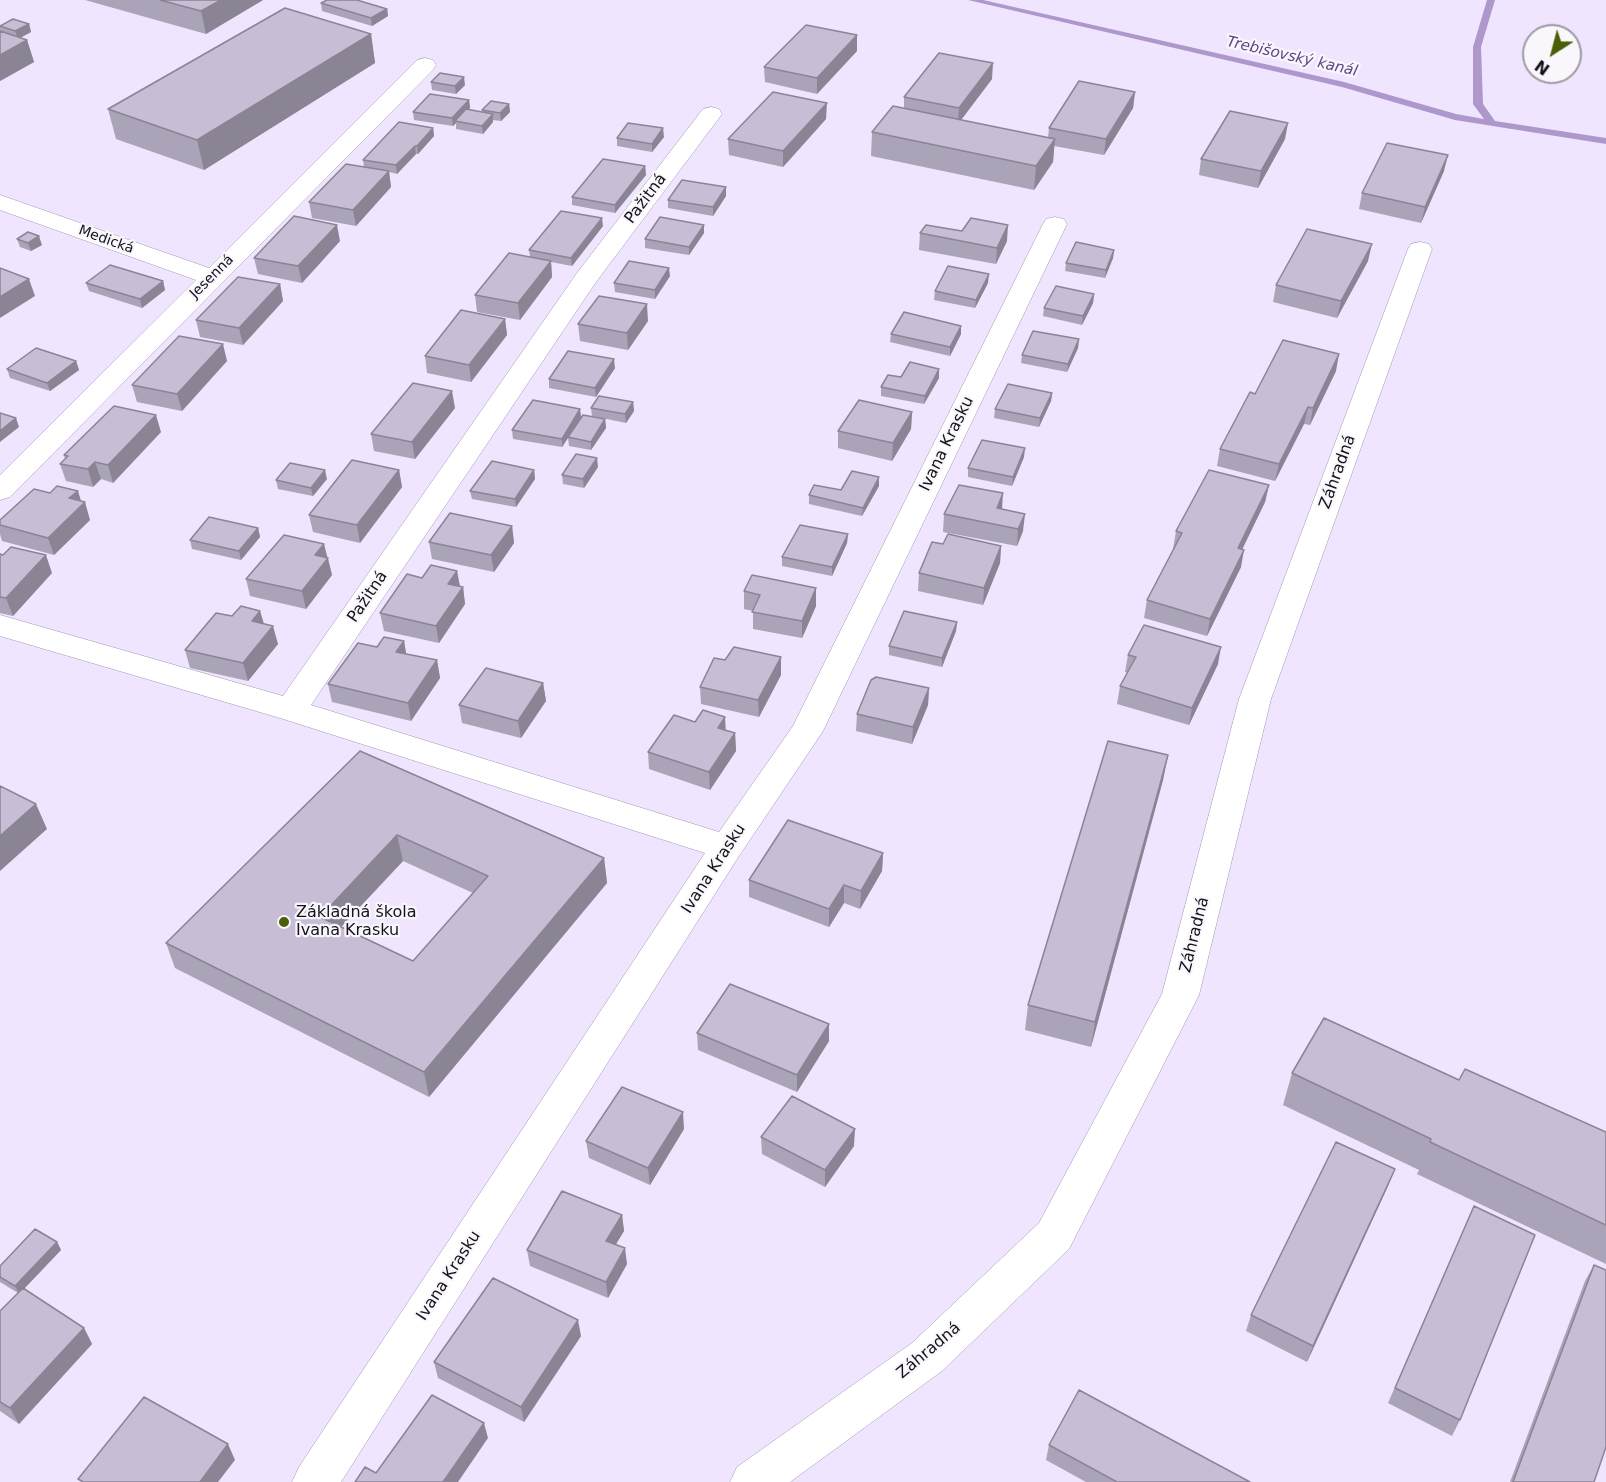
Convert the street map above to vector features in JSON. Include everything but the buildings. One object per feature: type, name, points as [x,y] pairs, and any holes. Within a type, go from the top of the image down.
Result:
[{"type":"street","name":"Jesenná","points":[[0,491],[425,65]]},
{"type":"street","name":"Pažitná","points":[[291,710],[586,278],[711,114]]},
{"type":"street","name":"Medická","points":[[0,202],[211,277]]},
{"type":"street","name":"Ivana Krasku","points":[[315,1482],[727,848],[807,731],[1055,224]]},
{"type":"street","name":"Záhradná","points":[[753,1482],[927,1357],[1054,1236],[1179,994],[1255,699],[1420,249]]},
{"type":"street","points":[[0,625],[291,710],[727,848]]},
{"type":"waterway","name":"Trebišovský kanál","points":[[972,0],[1344,85],[1455,117],[1492,123]]},
{"type":"waterway","points":[[1491,0],[1477,47],[1478,104],[1492,123]]},
{"type":"waterway","name":"Trebišovský kanál","points":[[1492,123],[1606,141]]},
{"type":"place","name":"Základná škola Ivana Krasku","points":[[284,922]]}]
